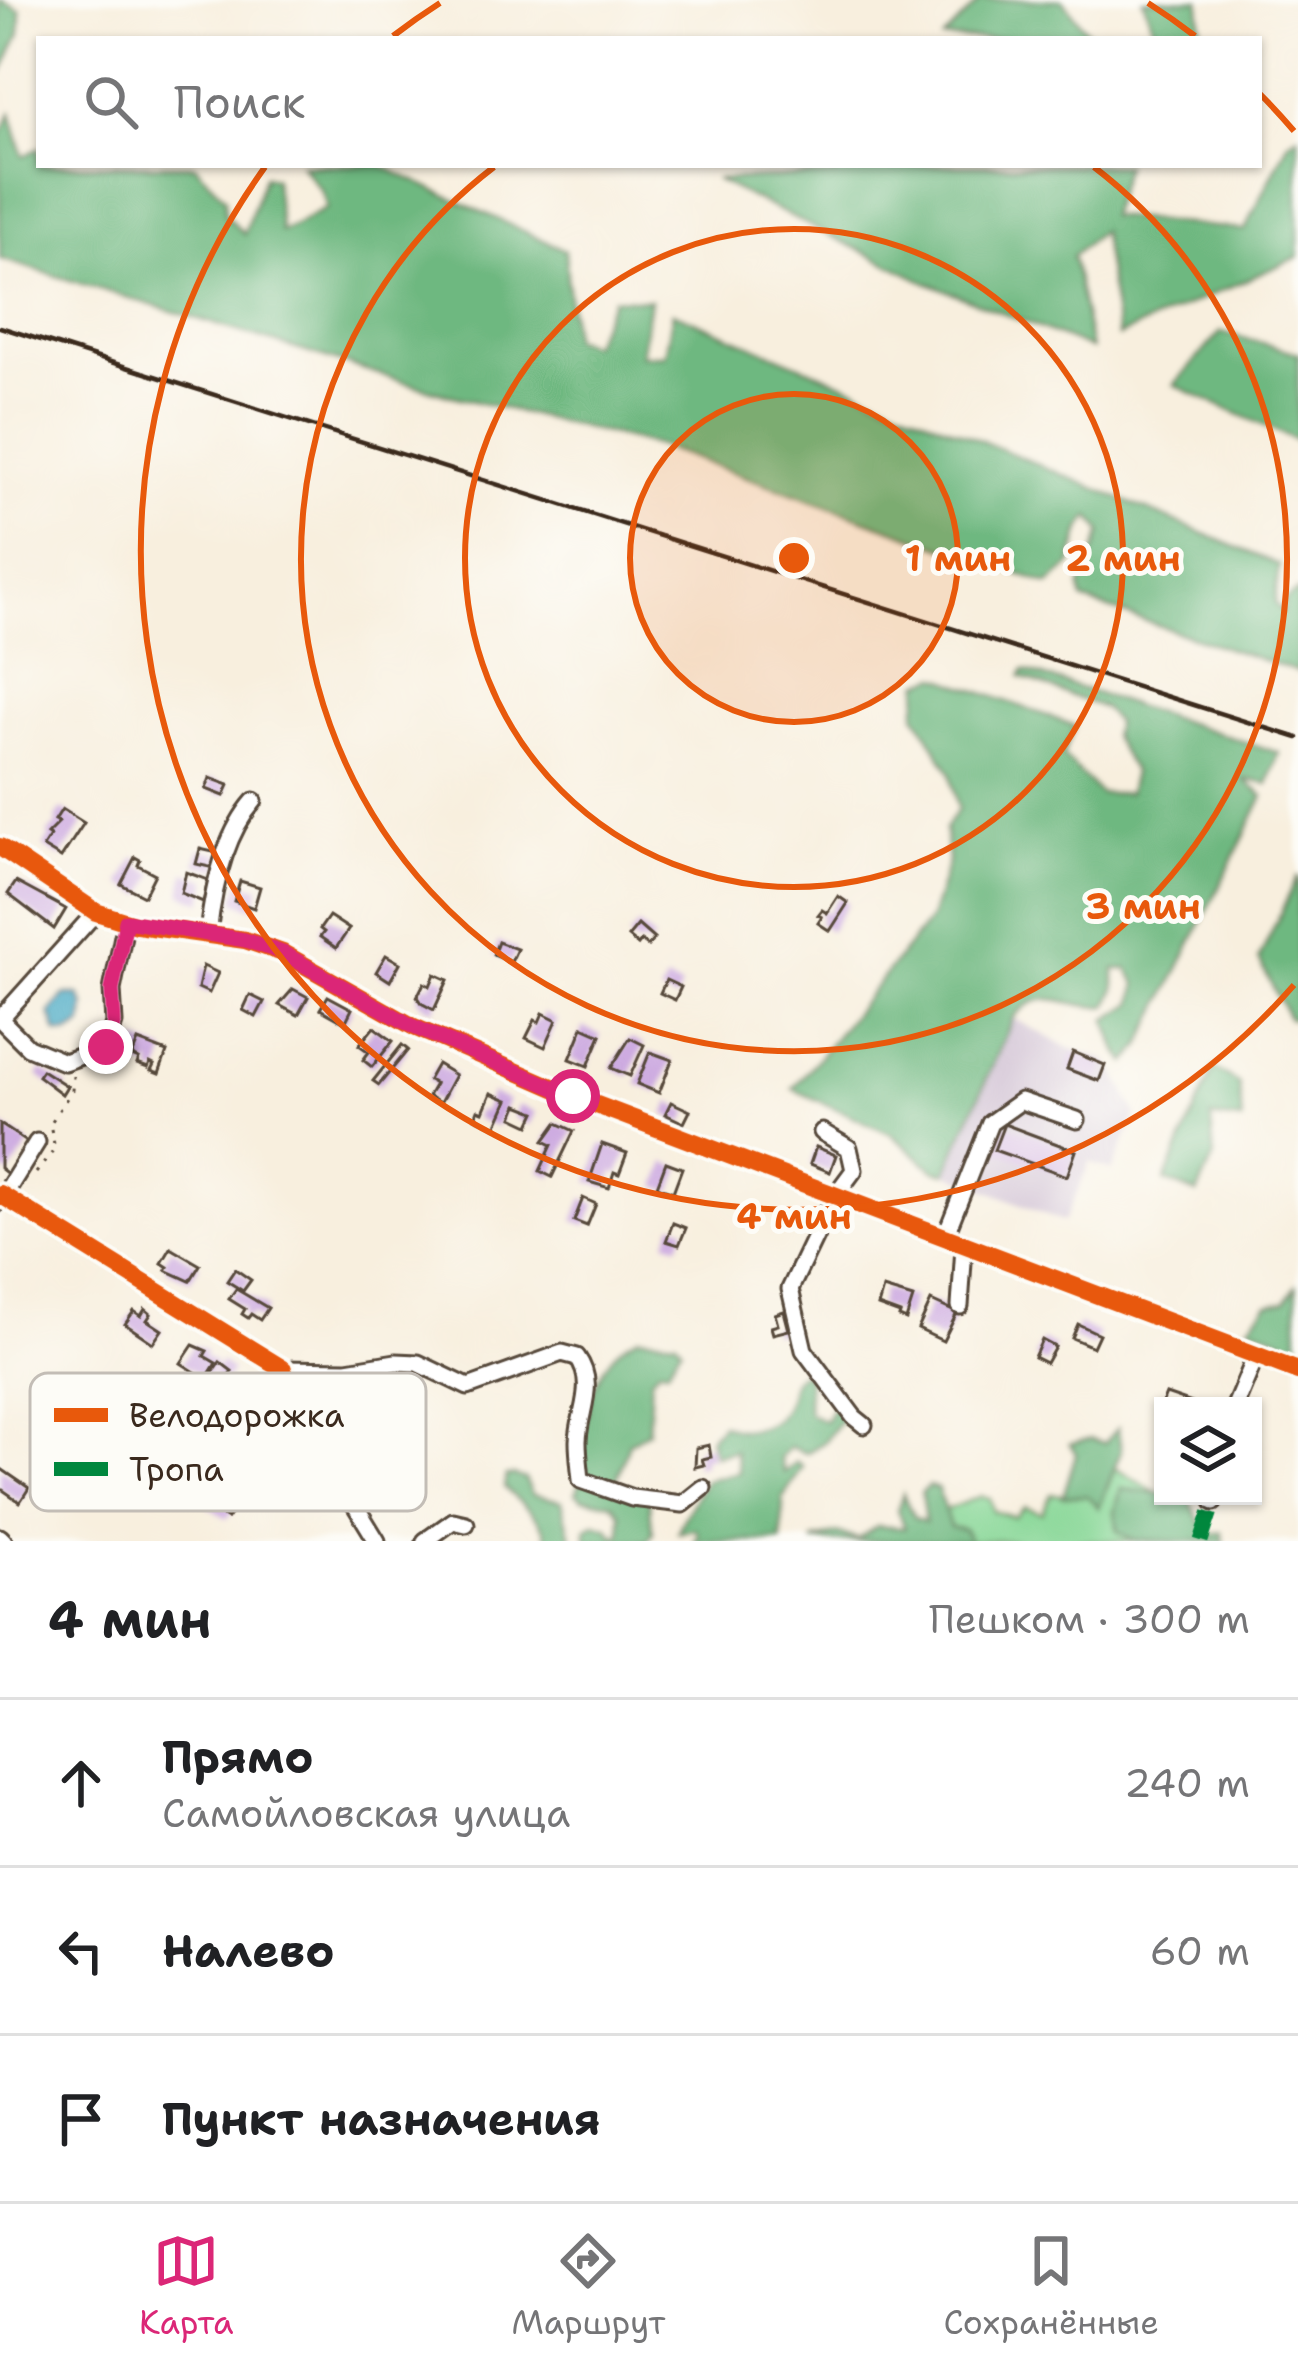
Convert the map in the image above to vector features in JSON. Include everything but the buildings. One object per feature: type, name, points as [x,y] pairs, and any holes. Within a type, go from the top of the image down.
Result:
[{"type":"street","points":[[208,934],[223,864],[242,816],[254,801]]},
{"type":"street","points":[[0,847],[96,912],[283,953],[414,1027],[573,1096],[1298,1371]]},
{"type":"street","points":[[96,912],[0,1019],[28,1047],[64,1062],[106,1047],[114,1023],[112,990],[126,921]]},
{"type":"street","points":[[944,1239],[990,1124],[1021,1100],[1077,1120]]},
{"type":"street","points":[[822,1132],[849,1148],[854,1170],[834,1197],[790,1289],[804,1350],[865,1425]]},
{"type":"street","points":[[37,1142],[1,1198],[283,1370],[418,1363],[468,1387],[562,1353],[577,1357],[588,1371],[578,1438],[581,1480],[632,1498],[683,1504],[703,1488]]},
{"type":"street","points":[[961,1306],[964,1247]]},
{"type":"street","points":[[1238,1397],[1256,1356]]},
{"type":"street","points":[[359,1511],[377,1541]]},
{"type":"street","points":[[425,1541],[453,1522],[466,1524]]},
{"type":"shaded area","points":[[1013,1018],[1069,1048],[1109,1061],[1137,1114],[1112,1171],[1090,1162],[1064,1222],[946,1173]]},
{"type":"green space","points":[[0,0],[21,10],[20,33],[0,77]]},
{"type":"green space","points":[[981,0],[1063,0],[1091,36],[946,36]]},
{"type":"green space","points":[[1143,0],[1200,0],[1202,36],[1157,36]]},
{"type":"green space","points":[[11,113],[23,156],[36,150],[36,168],[198,168],[225,198],[225,215],[244,234],[264,176],[274,178],[281,232],[327,208],[322,192],[303,168],[387,168],[565,250],[572,338],[591,344],[613,298],[650,300],[641,355],[665,355],[673,312],[1279,565],[1275,603],[1282,613],[1285,600],[1298,591],[1298,672],[1082,600],[1080,588],[1102,532],[1090,517],[1071,565],[1049,585],[659,446],[448,395],[0,259],[0,134]]},
{"type":"green space","points":[[1298,135],[1298,257],[1118,336],[1101,231],[1072,256],[1091,349],[926,282],[715,180],[835,175],[836,168],[1124,168],[1109,216],[1245,230],[1289,141]]},
{"type":"green space","points":[[1221,332],[1298,353],[1298,441],[1174,385]]},
{"type":"green space","points":[[1024,670],[1279,753],[1268,784],[1243,779],[1264,796],[1140,1048],[1127,1063],[1107,1020],[1134,1003],[1137,984],[1128,969],[1115,969],[1115,990],[1108,1006],[1047,999],[1025,1007],[1013,1018],[946,1173],[934,1170],[891,1134],[793,1089],[930,919],[948,862],[945,829],[958,809],[950,772],[916,714],[920,683],[937,676],[1075,726],[1063,756],[1100,794],[1128,793],[1133,772],[1112,736],[1115,722],[1103,708],[1021,677]]},
{"type":"green space","points":[[1298,876],[1298,1019],[1288,1018],[1259,959]]},
{"type":"green space","points":[[1214,1068],[1239,1084],[1242,1121],[1211,1118],[1214,1157],[1197,1194],[1165,1181]]},
{"type":"green space","points":[[1296,1286],[1298,1345],[1249,1325],[1268,1304],[1285,1301]]},
{"type":"green space","points":[[639,1336],[676,1340],[681,1347],[667,1369],[659,1368],[651,1378],[648,1431],[629,1443],[616,1482],[648,1492],[653,1533],[647,1541],[587,1541],[586,1529],[595,1523],[621,1535],[621,1514],[613,1503],[576,1493],[585,1471],[578,1459],[601,1372],[623,1345]]},
{"type":"green space","points":[[800,1373],[807,1379],[808,1413],[825,1421],[832,1408],[841,1407],[843,1417],[824,1442],[806,1453],[790,1447],[780,1458],[784,1473],[797,1462],[803,1467],[783,1498],[782,1541],[694,1541],[696,1529],[678,1532],[705,1480],[739,1472],[735,1451],[714,1455],[709,1438],[721,1424],[751,1429],[777,1418]]},
{"type":"green space","points":[[1118,1428],[1121,1451],[1099,1508],[1088,1496],[1063,1496],[1076,1454],[1070,1444],[1091,1439],[1105,1443]]},
{"type":"green space","points":[[1115,1468],[1154,1491],[1121,1490],[1118,1531],[1135,1541],[969,1541],[965,1530],[950,1527],[942,1511],[981,1496],[990,1498],[993,1511],[1014,1517],[1025,1507],[1042,1513],[1051,1494],[1089,1496],[1099,1508]]},
{"type":"green space","points":[[506,1476],[525,1479],[532,1494],[562,1501],[572,1541],[548,1541],[536,1518],[504,1487]]},
{"type":"green space","points":[[929,1486],[938,1489],[950,1527],[965,1530],[969,1541],[812,1541],[837,1533],[858,1539],[877,1526],[904,1528],[897,1510],[903,1494],[914,1518],[925,1522],[921,1492]]},
{"type":"green space","points":[[1121,1489],[1154,1492],[1154,1505],[1192,1505],[1208,1535],[1222,1532],[1224,1541],[1135,1541],[1118,1531],[1115,1512]]},
{"type":"water","points":[[65,995],[79,995],[85,1006],[83,1025],[68,1034],[57,1033],[50,1013]]},
{"type":"railway","points":[[0,327],[1298,738]]},
{"type":"marked path","points":[[1201,1541],[1213,1505]]},
{"type":"cycle path","points":[[0,847],[96,912],[137,925],[245,940],[283,953],[414,1027],[573,1096],[1298,1371]]},
{"type":"cycle path","points":[[0,1194],[283,1369]]},
{"type":"route","points":[[106,1047],[114,1023],[112,990],[126,921],[245,940],[283,953],[414,1027],[573,1096]]}]
